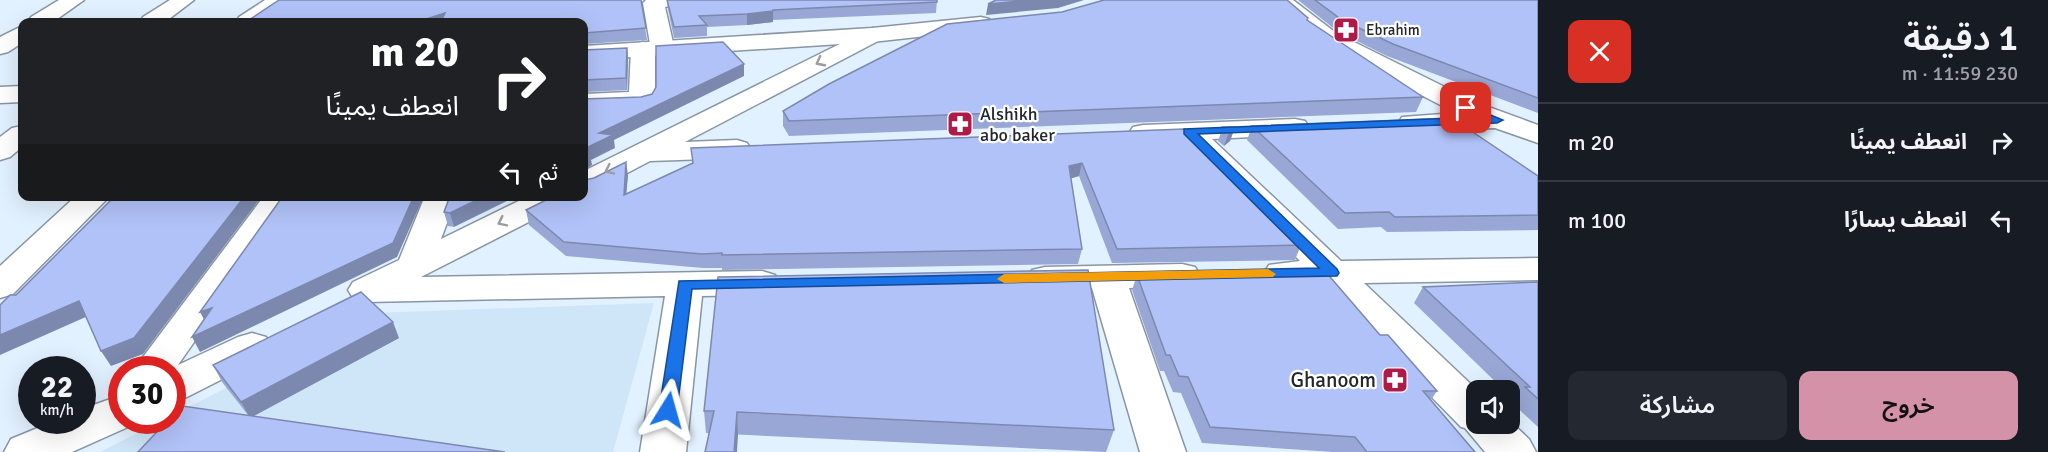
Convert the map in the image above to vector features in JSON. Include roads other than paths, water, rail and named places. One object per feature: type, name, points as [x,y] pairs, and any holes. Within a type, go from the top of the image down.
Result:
[{"type":"street","points":[[45,18],[74,0]]},
{"type":"street","points":[[157,18],[184,0]]},
{"type":"street","points":[[253,18],[279,0]]},
{"type":"street","points":[[588,102],[642,99],[652,48],[654,3],[672,0]]},
{"type":"street","points":[[1280,0],[1328,38],[1466,108],[1538,135]]},
{"type":"street","points":[[588,53],[872,34],[1001,22]]},
{"type":"street","points":[[588,181],[872,34]]},
{"type":"street","points":[[0,47],[18,36]]},
{"type":"street","points":[[0,96],[18,94]]},
{"type":"street","points":[[1390,124],[1497,120]]},
{"type":"street","points":[[1117,134],[1319,126]]},
{"type":"street","points":[[1188,131],[1466,405]]},
{"type":"street","points":[[0,151],[18,137]]},
{"type":"street","points":[[646,152],[764,148]]},
{"type":"street","points":[[0,286],[90,201]]},
{"type":"street","points":[[164,356],[277,201]]},
{"type":"street","points":[[414,265],[439,201]]},
{"type":"street","points":[[334,306],[545,201]]},
{"type":"street","points":[[1249,274],[1538,268]]},
{"type":"street","points":[[1013,278],[1214,275]]},
{"type":"street","points":[[1107,277],[1163,452]]},
{"type":"street","points":[[366,291],[790,282]]},
{"type":"street","points":[[663,452],[685,284]]},
{"type":"street","points":[[186,379],[280,333]]},
{"type":"street","points":[[35,449],[108,417]]},
{"type":"street","points":[[1495,434],[1513,452]]},
{"type":"place","name":"Ebrahim","points":[[1346,30]]},
{"type":"place","name":"Alshikh abo baker","points":[[960,124]]},
{"type":"place","name":"Ghanoom","points":[[1395,380]]}]
